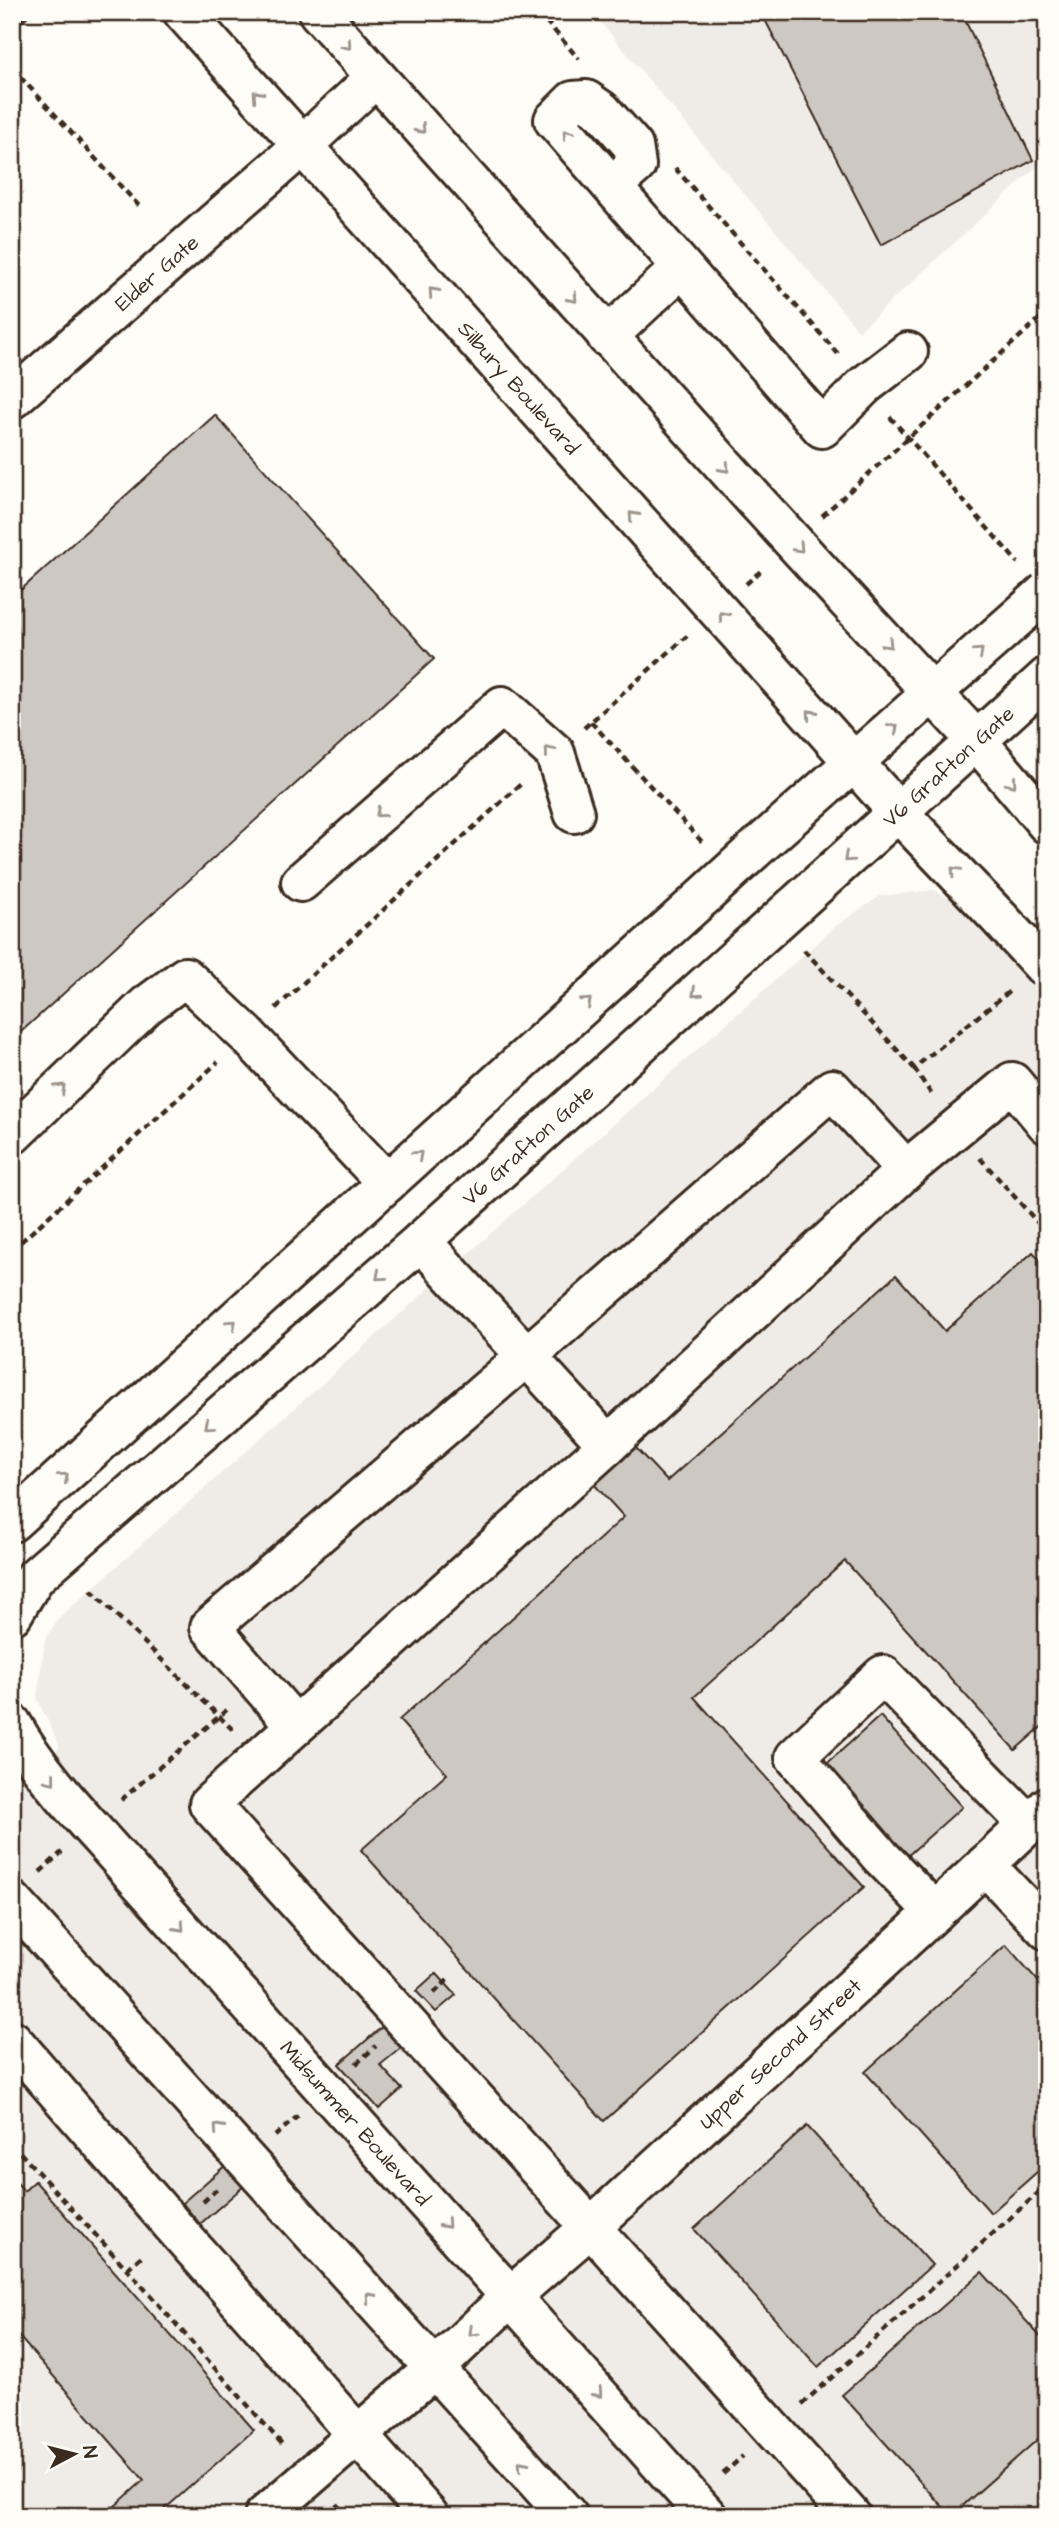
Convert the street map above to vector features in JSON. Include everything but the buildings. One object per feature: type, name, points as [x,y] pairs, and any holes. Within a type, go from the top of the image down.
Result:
[{"type":"street","name":"Silbury Boulevard","points":[[183,12],[899,813]]},
{"type":"street","points":[[318,12],[607,337],[934,693],[1047,824]]},
{"type":"street","name":"Elder Gate","points":[[12,399],[302,146],[375,78]]},
{"type":"street","points":[[611,186],[822,428],[865,385],[908,352]]},
{"type":"street","points":[[607,337],[681,268]]},
{"type":"street","points":[[12,1522],[753,851],[1036,601]]},
{"type":"street","name":"V6 Grafton Gate","points":[[12,1615],[35,1577],[421,1241],[1047,677]]},
{"type":"street","points":[[302,882],[502,706],[555,753],[574,813]]},
{"type":"street","points":[[899,813],[1047,970]]},
{"type":"street","points":[[12,1135],[147,1005],[185,977],[247,1035],[387,1183]]},
{"type":"street","points":[[851,2516],[209,1804],[608,1445],[906,1170],[1012,1082],[1047,1124]]},
{"type":"street","points":[[295,1725],[210,1627],[527,1356],[832,1089],[906,1170]]},
{"type":"street","points":[[421,1241],[608,1445]]},
{"type":"street","points":[[936,1912],[881,1857],[796,1757],[883,1675],[1037,1815]]},
{"type":"street","name":"Midsummer Boulevard","points":[[12,1724],[26,1748],[55,1786],[707,2516]]},
{"type":"street","name":"Upper Second Street","points":[[264,2516],[435,2368],[511,2296],[592,2226],[936,1912],[1037,1815]]},
{"type":"street","points":[[985,1865],[1047,1930]]},
{"type":"street","points":[[23,1889],[247,2161],[568,2516]]},
{"type":"street","points":[[12,2040],[429,2516]]},
{"type":"path","points":[[12,29],[31,12]]},
{"type":"path","points":[[538,12],[583,64]]},
{"type":"path","points":[[12,68],[139,206]]},
{"type":"path","points":[[674,168],[1019,564]]},
{"type":"path","points":[[12,1250],[591,722]]},
{"type":"path","points":[[956,1129],[1047,1233]]},
{"type":"path","points":[[91,1590],[221,1717],[258,1759]]},
{"type":"path","points":[[113,1808],[221,1717],[256,1680]]},
{"type":"path","points":[[23,1889],[69,1845]]},
{"type":"path","points":[[127,2269],[451,1977]]},
{"type":"path","points":[[12,2144],[127,2269],[309,2476]]},
{"type":"path","points":[[773,2430],[1047,2185]]},
{"type":"shaded area","points":[[592,12],[1047,12],[1047,157],[859,331]]},
{"type":"shaded area","points":[[934,890],[971,910],[1047,994],[1047,2516],[12,2516],[12,1790],[60,1747],[37,1698],[45,1640],[60,1617],[836,926],[880,896]]},
{"type":"shaded area","points":[[1047,2431],[1047,2516],[951,2516]]}]
